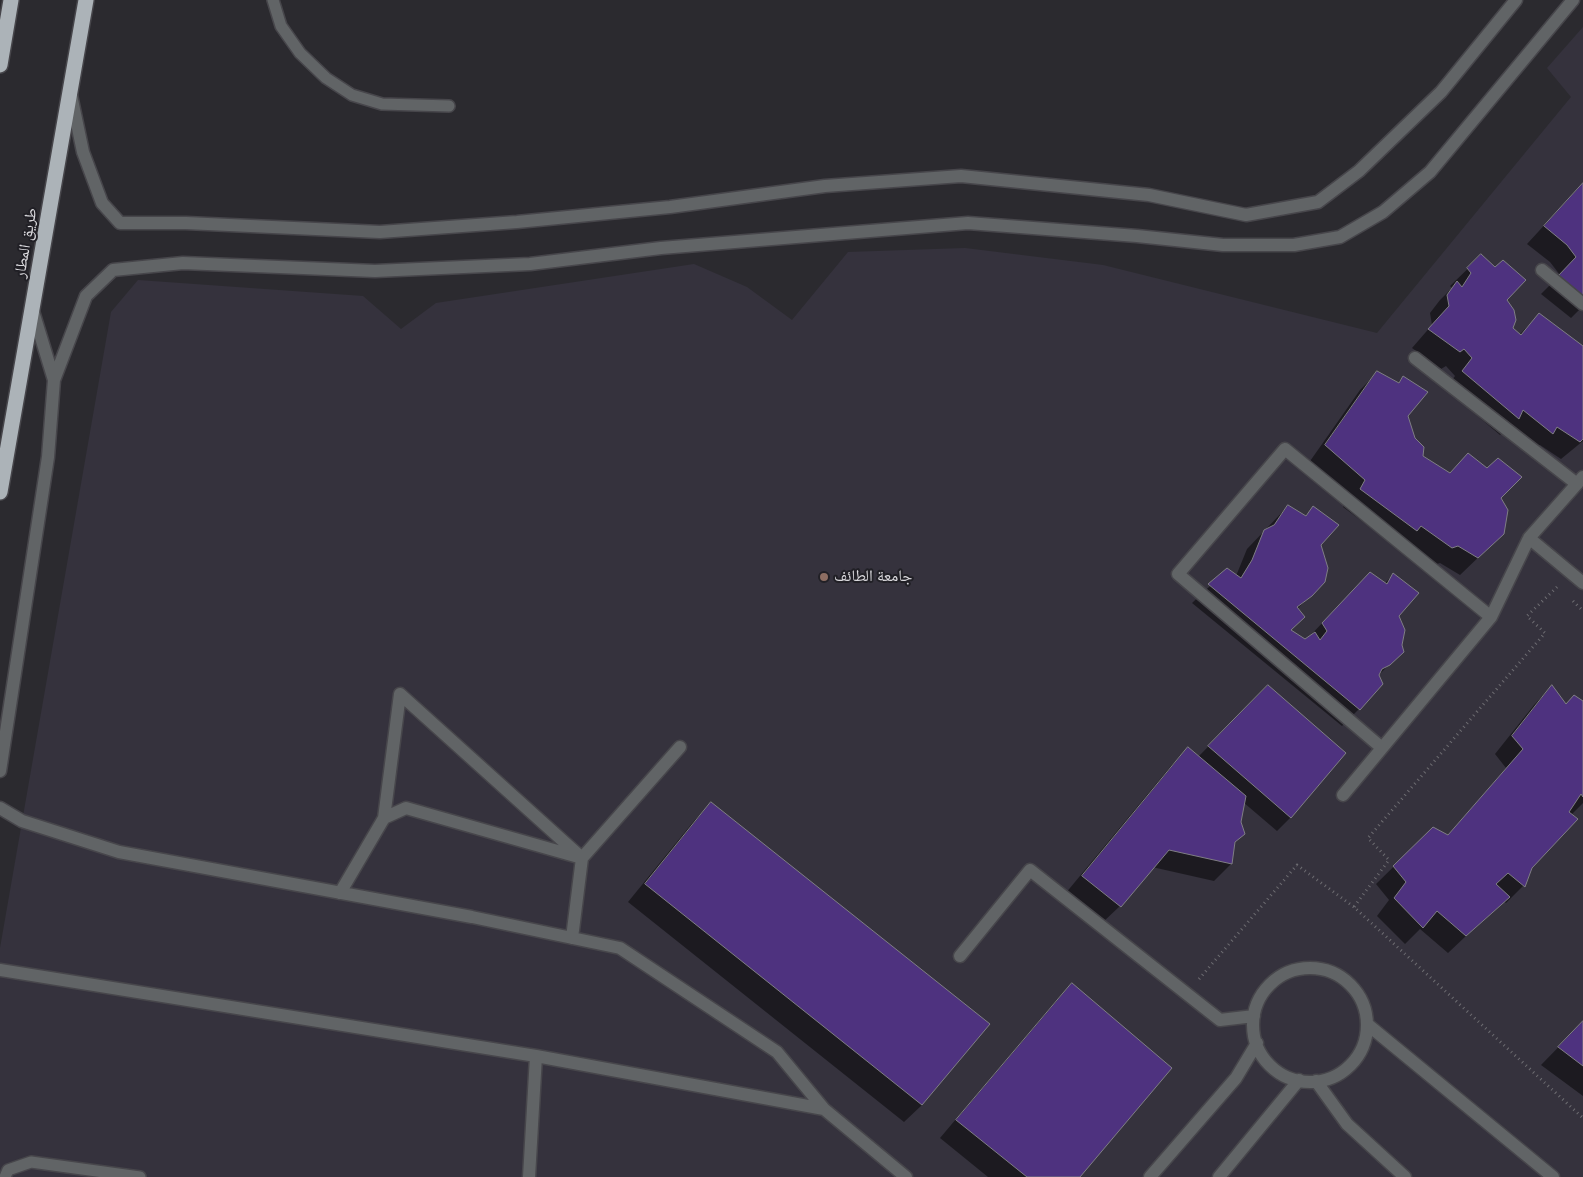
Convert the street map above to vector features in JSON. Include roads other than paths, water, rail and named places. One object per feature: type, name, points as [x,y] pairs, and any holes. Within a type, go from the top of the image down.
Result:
[{"type":"highway","points":[[0,65],[11,0]]},
{"type":"highway","name":"طريق المطار","points":[[0,492],[86,0]]},
{"type":"street","points":[[70,94],[83,152],[102,203],[120,222],[186,223],[380,232],[527,221],[670,207],[824,186],[962,176],[1149,195],[1246,215],[1318,202],[1359,171],[1441,92],[1516,0]]},
{"type":"street","points":[[0,770],[48,457],[54,380],[86,296],[113,270],[183,263],[375,271],[530,264],[661,248],[968,223],[1137,236],[1223,245],[1294,245],[1340,237],[1383,212],[1430,172],[1573,0]]},
{"type":"street","points":[[1542,270],[1583,304]]},
{"type":"street","points":[[32,308],[54,380]]},
{"type":"street","points":[[1343,795],[1491,617],[1529,538],[1580,480],[1415,358]]},
{"type":"street","points":[[1382,748],[1178,574],[1285,449],[1491,617]]},
{"type":"street","points":[[1529,538],[1583,583]]},
{"type":"street","points":[[340,894],[384,818],[400,694],[582,858]]},
{"type":"street","points":[[572,938],[582,858],[680,747]]},
{"type":"street","points":[[0,808],[22,821],[119,852],[472,917],[620,948],[777,1052],[824,1110],[906,1177]]},
{"type":"street","points":[[384,818],[406,808],[582,858]]},
{"type":"street","points":[[960,956],[1030,870],[1220,1020],[1254,1016]]},
{"type":"street","points":[[1305,968],[1324,970],[1341,977],[1355,989],[1364,1006],[1367,1024],[1365,1043],[1356,1059],[1342,1072],[1325,1080],[1316,1081],[1288,1077],[1272,1067],[1260,1052],[1254,1035],[1254,1016],[1259,998],[1271,983],[1287,973],[1305,968]]},
{"type":"street","points":[[0,970],[536,1056],[824,1110]]},
{"type":"street","points":[[1367,1024],[1553,1177]]},
{"type":"street","points":[[1150,1177],[1236,1078],[1257,1043]]},
{"type":"street","points":[[529,1177],[536,1056]]},
{"type":"street","points":[[1219,1177],[1299,1080]]},
{"type":"street","points":[[1316,1081],[1347,1124],[1405,1177]]},
{"type":"lane","points":[[273,0],[281,26],[300,54],[326,78],[352,95],[382,104],[449,106]]},
{"type":"lane","points":[[5,1177],[8,1170],[31,1162],[140,1177]]},
{"type":"place","name":"جامعة الطائف","points":[[824,577]]}]
